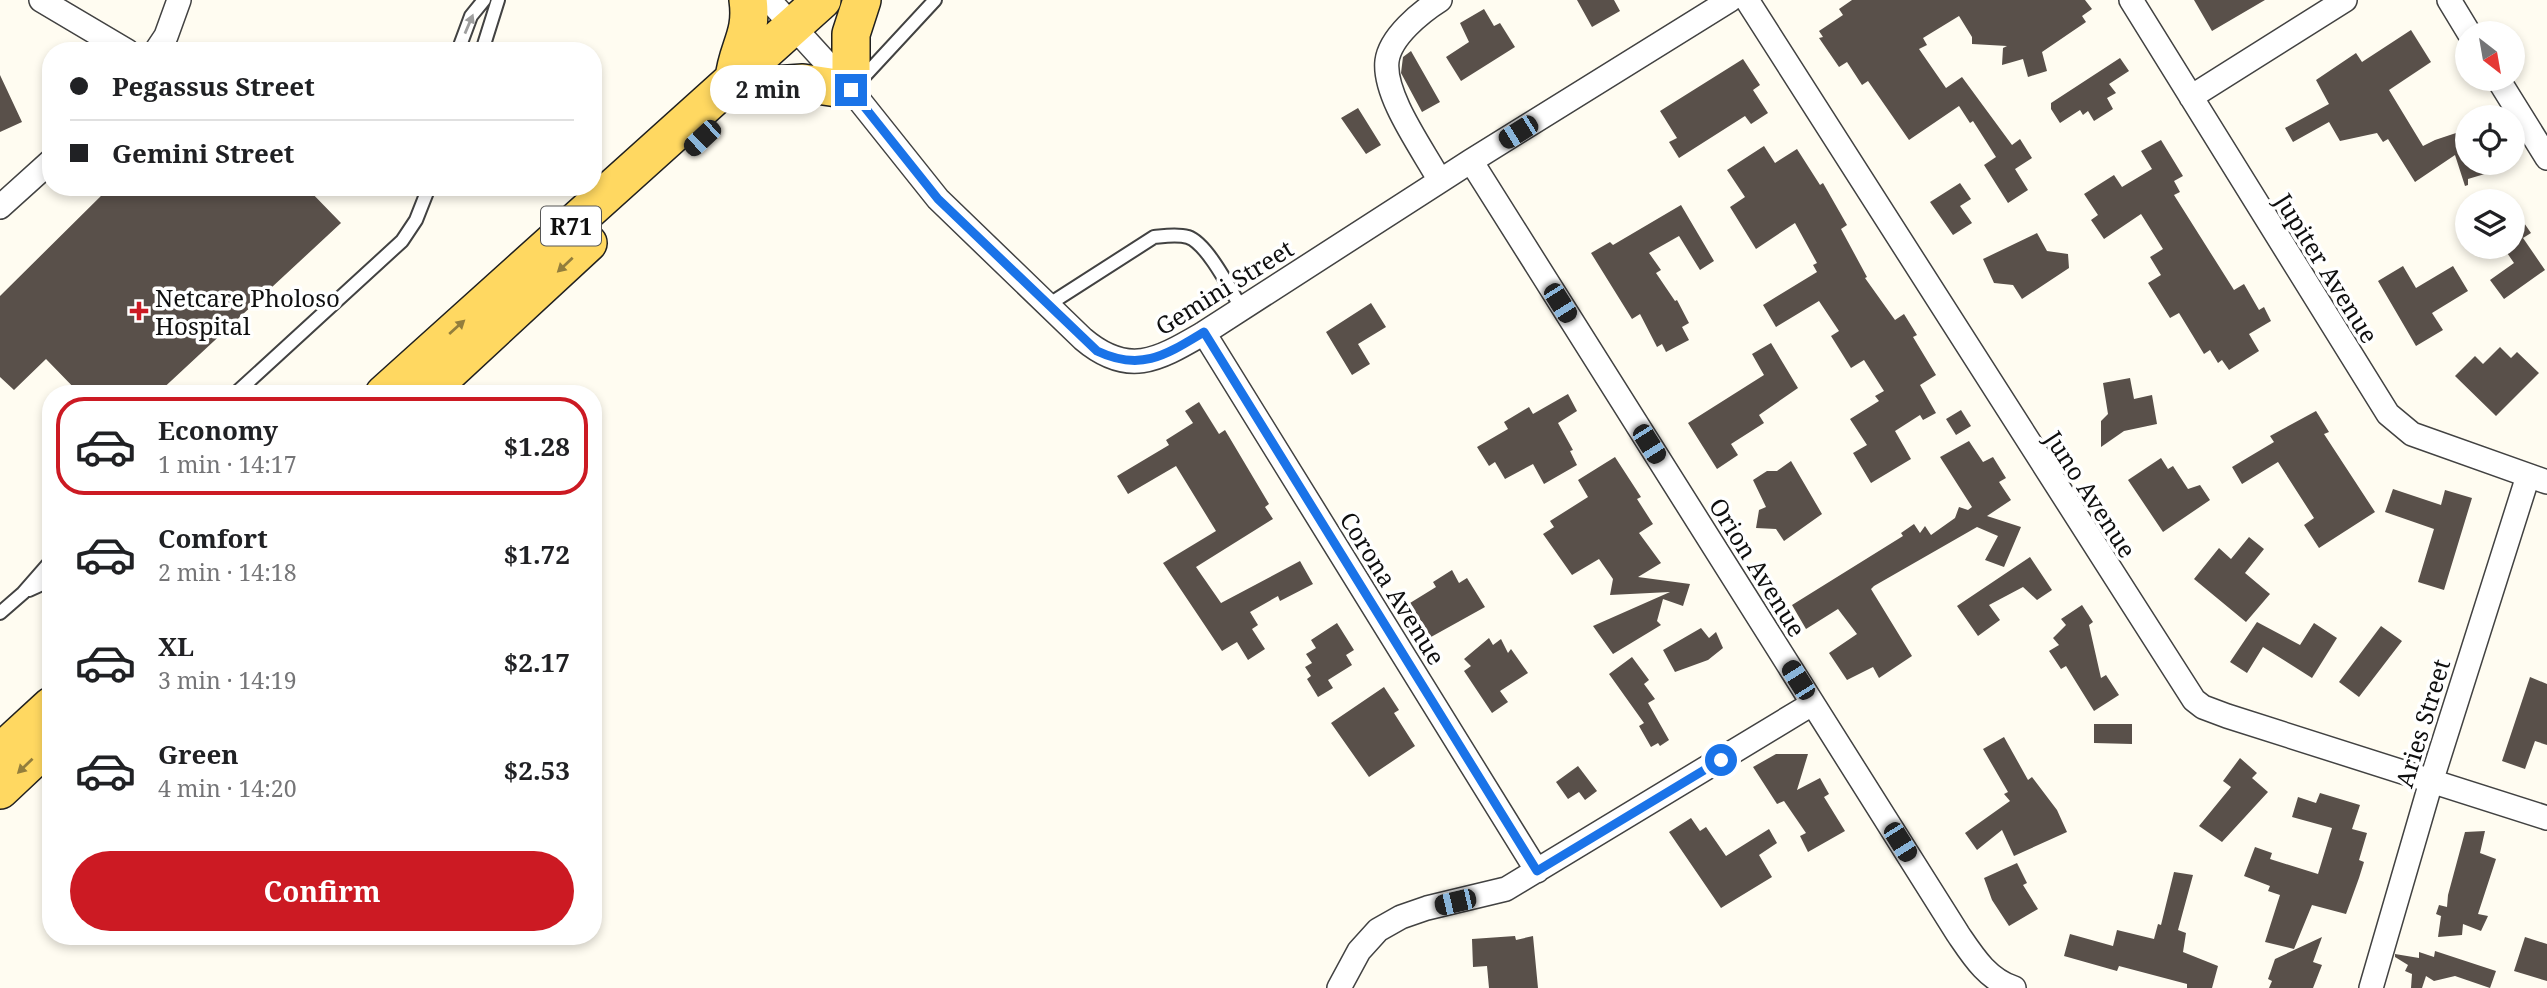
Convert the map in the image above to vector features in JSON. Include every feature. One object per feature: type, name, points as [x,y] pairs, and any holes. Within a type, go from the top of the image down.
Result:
[{"type":"main road","points":[[748,0],[748,34],[736,63],[746,82],[803,83],[851,90],[851,34],[862,0]]},
{"type":"main road","name":"R71","points":[[801,34],[822,0]]},
{"type":"main road","name":"R71","points":[[394,385],[801,34],[851,0]]},
{"type":"main road","name":"R71","points":[[434,385],[746,82]]},
{"type":"main road","points":[[0,753],[42,714]]},
{"type":"main road","points":[[0,790],[42,750]]},
{"type":"street","points":[[41,0],[112,42]]},
{"type":"street","points":[[162,42],[179,0]]},
{"type":"street","name":"Gemini Street","points":[[769,0],[851,90],[938,199],[1048,305],[1097,351],[1114,359],[1149,361],[1170,353],[1242,309],[1471,161],[1730,0]]},
{"type":"street","points":[[1440,0],[1416,18],[1398,38],[1387,62],[1393,96],[1440,181]]},
{"type":"street","name":"Juno Avenue","points":[[1747,0],[2194,700],[2227,716],[2547,818]]},
{"type":"street","name":"Jupiter Avenue","points":[[2131,0],[2388,415],[2412,433],[2537,479]]},
{"type":"street","points":[[2191,97],[2345,0]]},
{"type":"street","points":[[2449,0],[2462,21]]},
{"type":"street","points":[[2505,91],[2547,158]]},
{"type":"street","name":"Orion Avenue","points":[[1471,161],[1979,965],[1993,978],[2014,988]]},
{"type":"street","points":[[0,207],[42,168]]},
{"type":"street","name":"Corona Avenue","points":[[1204,332],[1537,871]]},
{"type":"street","name":"Aries Street","points":[[2371,988],[2431,782],[2537,479]]},
{"type":"street","points":[[1339,988],[1359,951],[1386,925],[1427,908],[1507,889],[1812,704]]},
{"type":"lane","points":[[461,42],[471,16],[484,0]]},
{"type":"lane","points":[[485,42],[498,0]]},
{"type":"lane","points":[[851,90],[935,0]]},
{"type":"lane","points":[[245,385],[402,241],[416,220],[425,196]]},
{"type":"lane","points":[[1048,305],[1154,237],[1170,235],[1190,238],[1203,248],[1242,309]]},
{"type":"lane","points":[[0,613],[42,571]]},
{"type":"lane","points":[[23,593],[42,584]]},
{"type":"building","points":[[1577,0],[1614,0],[1620,11],[1592,27]]},
{"type":"building","points":[[1852,0],[2085,0],[2092,9],[2082,16],[2086,22],[2042,52],[2047,71],[2028,77],[2023,59],[2002,65],[2003,48],[2007,46],[1972,44],[1972,37],[1959,16],[1923,38],[1927,45],[1919,49],[1946,88],[1962,77],[2012,145],[2020,139],[2032,158],[2015,169],[2028,190],[2008,203],[1984,165],[1996,157],[1973,121],[1970,123],[1959,106],[1909,140],[1868,81],[1862,85],[1847,62],[1839,67],[1819,38],[1823,37],[1819,31],[1843,15],[1839,9]]},
{"type":"building","points":[[2194,0],[2265,0],[2212,31]]},
{"type":"building","points":[[1484,9],[1494,26],[1500,23],[1515,47],[1461,81],[1446,57],[1469,42],[1460,23]]},
{"type":"building","points":[[2411,30],[2431,62],[2389,90],[2423,146],[2455,133],[2455,155],[2415,182],[2388,139],[2383,142],[2377,133],[2340,141],[2329,122],[2293,142],[2285,128],[2329,104],[2316,80],[2356,53],[2362,62]]},
{"type":"building","points":[[1411,51],[1440,102],[1422,112],[1401,73],[1403,57]]},
{"type":"building","points":[[2120,58],[2129,71],[2109,84],[2116,93],[2107,98],[2113,109],[2094,121],[2088,111],[2083,115],[2080,110],[2060,123],[2051,109],[2051,103]]},
{"type":"building","points":[[1743,59],[1760,85],[1753,90],[1768,113],[1751,124],[1745,116],[1679,158],[1669,142],[1677,138],[1660,111]]},
{"type":"building","points":[[0,75],[22,122],[0,132]]},
{"type":"building","points":[[1358,108],[1381,145],[1366,154],[1341,118]]},
{"type":"building","points":[[2161,140],[2183,176],[2174,181],[2180,192],[2174,195],[2234,290],[2244,284],[2259,310],[2264,307],[2271,321],[2249,334],[2259,351],[2229,370],[2222,360],[2218,363],[2210,350],[2204,354],[2179,313],[2170,318],[2148,283],[2161,275],[2150,257],[2163,249],[2141,214],[2104,239],[2091,220],[2098,215],[2084,194],[2114,175],[2122,187],[2152,169],[2141,151]]},
{"type":"building","points":[[1764,146],[1775,163],[1797,149],[1820,185],[1823,183],[1847,225],[1841,229],[1867,277],[1865,278],[1895,320],[1904,314],[1917,335],[1913,337],[1936,375],[1920,385],[1936,413],[1923,420],[1920,415],[1895,431],[1911,459],[1871,483],[1853,453],[1867,445],[1850,419],[1879,401],[1875,396],[1884,391],[1864,360],[1851,368],[1831,336],[1839,331],[1819,301],[1776,327],[1763,305],[1817,272],[1813,265],[1817,263],[1795,223],[1756,249],[1730,207],[1745,197],[1727,170]]},
{"type":"building","points":[[2461,175],[2481,175],[2468,179],[2468,185],[2465,186]]},
{"type":"building","points":[[1960,183],[1971,199],[1960,206],[1972,223],[1953,235],[1930,202]]},
{"type":"building","name":"Netcare Pholoso Hospital","points":[[101,196],[315,196],[341,223],[167,385],[71,385],[46,359],[14,390],[0,377],[0,296]]},
{"type":"building","points":[[1681,205],[1714,261],[1700,270],[1679,236],[1649,253],[1661,270],[1656,273],[1675,301],[1677,300],[1689,323],[1682,327],[1689,340],[1666,352],[1662,344],[1657,347],[1640,314],[1632,319],[1591,253],[1610,242],[1613,245]]},
{"type":"building","points":[[2525,224],[2531,233],[2525,237]]},
{"type":"building","points":[[2037,233],[2047,251],[2068,254],[2069,268],[2022,299],[2013,285],[1994,283],[1983,259]]},
{"type":"building","points":[[2525,241],[2545,270],[2504,299],[2490,280],[2514,263],[2511,259],[2525,259]]},
{"type":"building","points":[[2403,266],[2416,288],[2453,266],[2468,291],[2432,313],[2443,330],[2416,346],[2378,281]]},
{"type":"building","points":[[1371,303],[1386,327],[1358,344],[1370,364],[1352,375],[1326,332]]},
{"type":"building","points":[[1771,343],[1798,388],[1759,415],[1764,423],[1731,444],[1738,455],[1717,469],[1688,423],[1764,375],[1752,354]]},
{"type":"building","points":[[2500,347],[2511,358],[2517,352],[2539,373],[2496,416],[2455,376],[2475,356],[2483,364]]},
{"type":"building","points":[[2130,378],[2134,399],[2152,395],[2157,424],[2124,431],[2101,447],[2101,421],[2108,414],[2103,383]]},
{"type":"building","points":[[1568,394],[1577,411],[1558,423],[1573,450],[1570,451],[1577,465],[1544,484],[1533,464],[1505,479],[1495,462],[1489,466],[1477,447],[1508,429],[1504,422],[1529,407],[1533,414]]},
{"type":"building","points":[[1199,402],[1219,434],[1225,430],[1269,504],[1265,507],[1273,519],[1196,567],[1221,603],[1300,561],[1313,584],[1280,601],[1278,596],[1250,612],[1258,625],[1252,629],[1265,649],[1248,660],[1237,642],[1222,651],[1163,563],[1216,531],[1176,466],[1128,494],[1117,476],[1169,445],[1166,440],[1193,423],[1185,411]]},
{"type":"building","points":[[1961,410],[1971,426],[1956,435],[1946,419]]},
{"type":"building","points":[[2316,411],[2329,432],[2324,434],[2375,512],[2319,548],[2304,525],[2314,518],[2278,462],[2242,484],[2232,467],[2274,442],[2270,436]]},
{"type":"building","points":[[1969,441],[1983,462],[1993,457],[2006,478],[1999,482],[2011,500],[1987,516],[2021,527],[2004,567],[1985,560],[1998,536],[1977,527],[1874,586],[1871,589],[1912,656],[1879,678],[1873,667],[1847,680],[1829,653],[1857,634],[1838,609],[1806,629],[1792,605],[1903,536],[1901,533],[1914,524],[1920,533],[1925,526],[1931,535],[1955,518],[1959,507],[1968,510],[1972,507],[1940,457]]},
{"type":"building","points":[[1615,457],[1641,497],[1637,499],[1653,524],[1639,533],[1661,563],[1638,577],[1690,584],[1683,606],[1663,599],[1657,621],[1661,625],[1613,654],[1593,626],[1670,592],[1610,595],[1613,579],[1599,559],[1572,575],[1543,534],[1554,527],[1550,521],[1588,497],[1578,480]]},
{"type":"building","points":[[2161,458],[2168,469],[2173,466],[2188,489],[2200,485],[2210,500],[2163,532],[2128,480]]},
{"type":"building","points":[[1791,461],[1822,514],[1784,541],[1776,529],[1756,528],[1759,510],[1766,507],[1753,480],[1767,471],[1777,471]]},
{"type":"building","points":[[2393,489],[2441,505],[2445,490],[2472,498],[2444,590],[2418,582],[2434,529],[2385,512]]},
{"type":"building","points":[[2249,537],[2264,549],[2245,573],[2270,594],[2246,622],[2194,579],[2219,548],[2231,559]]},
{"type":"building","points":[[2030,557],[2052,590],[2037,600],[2023,587],[1989,605],[2000,620],[1978,636],[1957,606]]},
{"type":"building","points":[[1452,570],[1459,583],[1467,578],[1485,607],[1431,637],[1410,603],[1436,587],[1433,582]]},
{"type":"building","points":[[2082,605],[2093,622],[2089,625],[2101,678],[2106,675],[2119,695],[2094,711],[2066,666],[2061,669],[2049,651],[2059,645],[2053,638],[2066,625],[2061,619]]},
{"type":"building","points":[[2257,622],[2300,645],[2314,623],[2337,638],[2312,678],[2263,647],[2247,673],[2230,662]]},
{"type":"building","points":[[1337,623],[1354,650],[1346,655],[1352,665],[1328,680],[1333,688],[1318,697],[1307,679],[1311,676],[1305,667],[1312,663],[1306,654],[1316,648],[1311,640]]},
{"type":"building","points":[[2381,626],[2402,641],[2359,697],[2339,682]]},
{"type":"building","points":[[1701,628],[1709,638],[1716,632],[1723,648],[1708,660],[1675,672],[1663,650]]},
{"type":"building","points":[[1489,638],[1493,645],[1501,639],[1508,653],[1511,649],[1528,673],[1500,691],[1508,702],[1492,713],[1464,671],[1471,666],[1464,659]]},
{"type":"building","points":[[1632,657],[1649,680],[1644,684],[1655,699],[1648,703],[1669,740],[1660,746],[1658,743],[1651,747],[1639,726],[1644,723],[1609,674]]},
{"type":"building","points":[[2530,677],[2547,684],[2547,745],[2535,741],[2525,769],[2502,761]]},
{"type":"building","points":[[1384,687],[1399,710],[1394,713],[1415,746],[1369,777],[1331,723]]},
{"type":"building","points":[[2094,724],[2132,724],[2132,744],[2094,743]]},
{"type":"building","points":[[2004,737],[2028,780],[2032,777],[2057,810],[2067,832],[2014,856],[2002,830],[1977,850],[1965,833],[2010,801],[2004,794],[2008,792],[1983,749]]},
{"type":"building","points":[[1776,754],[1808,754],[1797,790],[1820,778],[1829,794],[1824,797],[1845,831],[1808,852],[1800,836],[1806,833],[1784,801],[1777,804],[1753,767]]},
{"type":"building","points":[[2240,758],[2257,773],[2252,778],[2268,792],[2222,842],[2199,826],[2231,787],[2223,781]]},
{"type":"building","points":[[1578,766],[1597,791],[1585,800],[1579,792],[1568,799],[1556,782]]},
{"type":"building","points":[[2320,793],[2360,805],[2352,829],[2367,833],[2359,860],[2364,862],[2346,914],[2312,905],[2294,949],[2265,942],[2280,895],[2268,891],[2270,886],[2244,876],[2255,847],[2272,853],[2270,859],[2318,874],[2332,828],[2292,817],[2298,797],[2316,803]]},
{"type":"building","points":[[1691,818],[1700,831],[1706,827],[1726,856],[1769,829],[1777,843],[1759,855],[1772,877],[1721,908],[1669,832]]},
{"type":"building","points":[[2485,831],[2480,853],[2496,859],[2478,914],[2488,916],[2481,931],[2463,924],[2462,935],[2438,937],[2441,916],[2436,914],[2439,905],[2447,907],[2465,832]]},
{"type":"building","points":[[2017,863],[2027,883],[2023,885],[2038,909],[2009,926],[1992,900],[1984,878]]},
{"type":"building","points":[[2174,872],[2193,875],[2178,930],[2186,933],[2183,952],[2218,966],[2212,988],[2187,988],[2187,984],[2119,966],[2117,971],[2064,956],[2070,934],[2113,946],[2117,930],[2154,939],[2158,924],[2161,925]]},
{"type":"building","points":[[1515,936],[1516,940],[1533,936],[1538,988],[1489,988],[1487,966],[1473,967],[1472,939]]},
{"type":"building","points":[[2322,937],[2313,962],[2322,965],[2313,988],[2269,988],[2272,981],[2268,979],[2275,959]]},
{"type":"building","points":[[2525,937],[2547,944],[2547,981],[2514,971]]},
{"type":"building","points":[[2435,951],[2496,971],[2490,988],[2455,976],[2434,981],[2426,976],[2422,988],[2411,988],[2412,974],[2405,971],[2408,965],[2395,957],[2395,954],[2419,958],[2419,952],[2434,957]]},
{"type":"place","name":"Netcare Pholoso Hospital","points":[[139,311]]},
{"type":"route","points":[[851,90],[938,199],[1097,351],[1114,359],[1149,361],[1170,353],[1204,332],[1537,871],[1721,760]]}]
